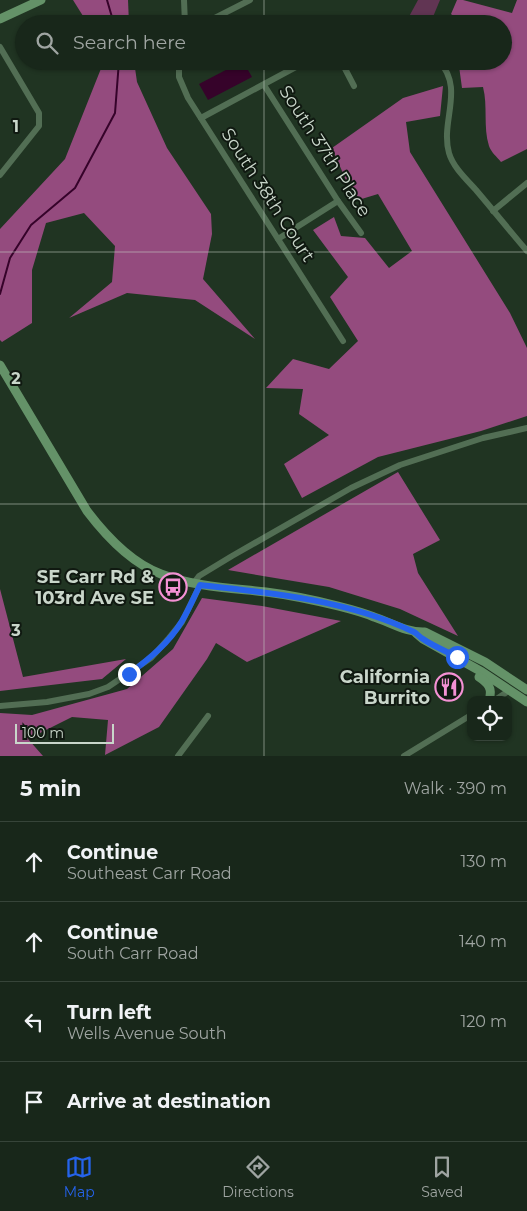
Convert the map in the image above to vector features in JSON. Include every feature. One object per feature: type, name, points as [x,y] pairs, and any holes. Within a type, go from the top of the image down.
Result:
[{"type":"main road","points":[[0,19],[41,0]]},
{"type":"main road","points":[[0,365],[71,485],[100,528],[113,542],[137,560],[160,574],[197,584],[269,592],[338,606],[373,616],[416,633],[527,702]]},
{"type":"main road","points":[[416,633],[424,632],[464,651],[527,690]]},
{"type":"main road","points":[[461,660],[470,671],[488,683],[491,689],[490,696]]},
{"type":"main road","points":[[510,690],[516,688],[527,695]]},
{"type":"street","points":[[184,0],[185,15]]},
{"type":"street","points":[[221,15],[250,0]]},
{"type":"street","points":[[0,47],[39,113],[40,122],[39,126],[0,175]]},
{"type":"street","name":"South 38th Court","points":[[179,70],[179,77],[183,88],[201,118],[343,341]]},
{"type":"street","points":[[201,118],[290,70]]},
{"type":"street","points":[[346,70],[354,86]]},
{"type":"street","points":[[446,70],[452,94],[447,132],[449,154],[454,163],[527,252]]},
{"type":"street","name":"South 37th Place","points":[[264,84],[361,234]]},
{"type":"street","points":[[493,211],[527,184]]},
{"type":"street","points":[[278,240],[338,201]]},
{"type":"street","points":[[0,706],[47,702],[89,694],[108,687],[151,658],[182,622],[197,584],[198,576],[351,488],[400,464],[483,438],[527,428]]},
{"type":"street","points":[[501,696],[510,690]]},
{"type":"street","points":[[178,756],[208,716]]},
{"type":"street","points":[[404,756],[467,717]]},
{"type":"shaded area","points":[[73,0],[128,0],[129,15],[82,15]]},
{"type":"shaded area","points":[[418,0],[440,0],[434,15],[410,15]]},
{"type":"shaded area","points":[[457,0],[512,13],[517,0],[527,0],[527,149],[501,162],[491,150],[487,139],[483,87],[462,88],[460,70],[512,70],[512,15],[451,14]]},
{"type":"shaded area","points":[[100,70],[135,70],[137,82],[167,148],[211,214],[212,234],[203,279],[255,339],[195,300],[127,293],[69,318],[112,282],[115,246],[84,213],[46,223],[32,270],[32,323],[2,342],[0,340],[0,229],[65,159]]},
{"type":"shaded area","points":[[226,70],[248,70],[252,77],[208,100],[199,84]]},
{"type":"shaded area","points":[[443,86],[440,116],[406,122],[410,152],[510,313],[527,348],[527,416],[481,431],[378,457],[302,498],[284,464],[329,435],[299,414],[303,389],[266,388],[293,359],[329,369],[358,341],[330,297],[348,277],[313,230],[334,217],[341,236],[365,238],[389,268],[412,251],[378,194],[355,201],[332,148],[403,98]]},
{"type":"shaded area","points":[[398,472],[440,540],[413,554],[418,573],[458,636],[400,609],[329,587],[228,570]]},
{"type":"shaded area","points":[[0,589],[23,677],[126,659],[102,679],[0,691]]},
{"type":"shaded area","points":[[202,598],[262,606],[341,621],[247,662],[216,643],[207,659],[159,727],[105,755],[108,720],[72,717],[28,739],[43,756],[0,756],[0,713],[32,715],[127,689],[173,649]]},
{"type":"waterway","points":[[107,0],[111,15]]},
{"type":"waterway","points":[[0,294],[10,258],[31,225],[75,188],[115,113],[118,70]]},
{"type":"place","name":"SE Carr Rd & 103rd Ave SE","points":[[173,587]]},
{"type":"place","name":"California Burrito","points":[[449,687]]},
{"type":"route","points":[[129,674],[151,658],[182,622],[200,585],[269,592],[338,606],[373,616],[416,633],[423,639],[457,657]]}]
